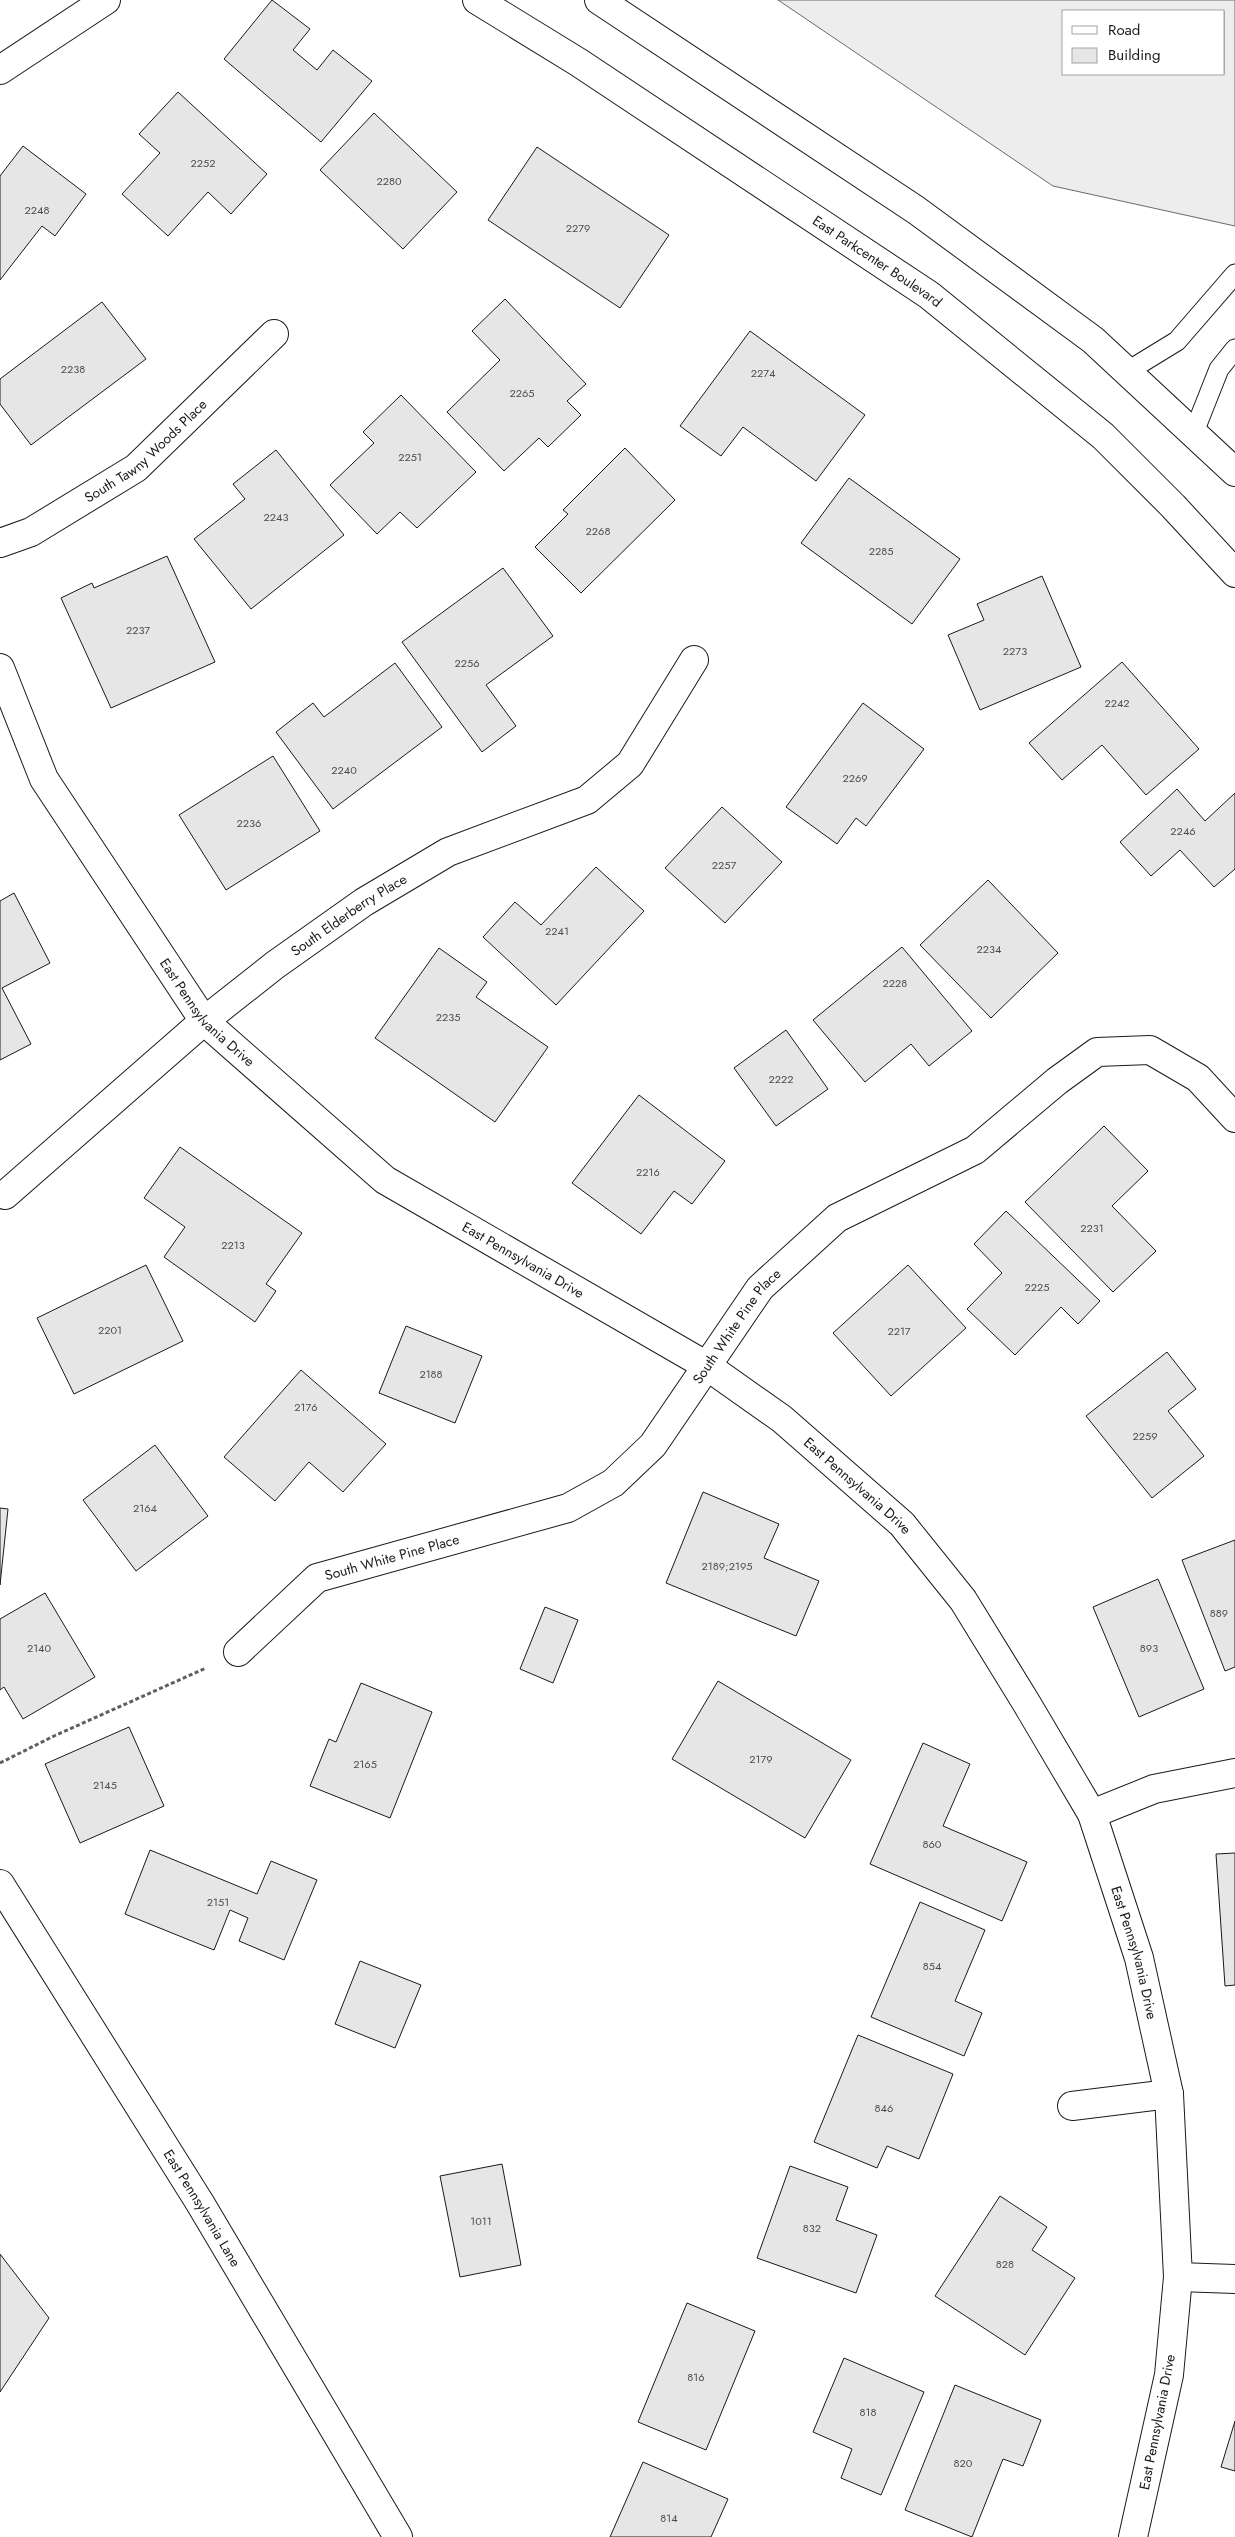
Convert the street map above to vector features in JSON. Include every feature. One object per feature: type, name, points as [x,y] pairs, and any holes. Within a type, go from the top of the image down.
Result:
[{"type":"street","points":[[0,70],[106,0]]},
{"type":"street","name":"East Parkcenter Boulevard","points":[[478,0],[578,62],[929,295],[1103,436],[1173,506],[1235,573]]},
{"type":"street","points":[[599,0],[916,210],[1093,340],[1235,472]]},
{"type":"street","name":"South Tawny Woods Place","points":[[0,543],[30,532],[136,468],[274,334]]},
{"type":"street","name":"South Elderberry Place","points":[[5,1195],[204,1021],[275,965],[364,902],[439,857],[587,800],[630,764],[694,660]]},
{"type":"street","name":"East Pennsylvania Drive","points":[[0,668],[44,778],[204,1021],[384,1180],[707,1366],[782,1419],[902,1524],[963,1600],[1092,1814],[1139,1958],[1169,2094],[1178,2276],[1169,2375],[1133,2537]]},
{"type":"street","name":"South White Pine Place","points":[[238,1652],[316,1578],[568,1508],[613,1484],[653,1444],[760,1288],[837,1218],[975,1150],[1056,1081],[1097,1052],[1150,1050],[1198,1078],[1235,1118]]},
{"type":"street","points":[[1092,1814],[1154,1789],[1235,1773]]},
{"type":"street","name":"East Pennsylvania Lane","points":[[0,1884],[200,2203],[398,2537]]},
{"type":"street","points":[[1072,2106],[1169,2094]]},
{"type":"street","points":[[1178,2276],[1235,2279]]},
{"type":"lane","points":[[1128,371],[1177,341],[1235,274]]},
{"type":"lane","points":[[1194,432],[1219,369],[1235,349]]},
{"type":"path","points":[[0,1763],[238,1652]]},
{"type":"shaded area","points":[[778,0],[1235,0],[1235,226],[1053,186]]},
{"type":"building","points":[[272,0],[310,29],[293,50],[317,70],[333,50],[372,81],[321,142],[224,59]]},
{"type":"building","points":[[178,92],[267,174],[231,214],[208,192],[168,236],[122,194],[160,153],[139,134]]},
{"type":"building","points":[[374,113],[457,192],[403,249],[320,170]]},
{"type":"building","points":[[23,146],[86,194],[55,236],[42,226],[0,280],[0,176]]},
{"type":"building","points":[[537,147],[669,235],[620,308],[488,220]]},
{"type":"building","points":[[505,299],[586,384],[567,401],[581,415],[548,447],[539,438],[504,471],[447,412],[500,360],[472,331]]},
{"type":"building","points":[[102,302],[146,359],[31,445],[0,404],[0,379]]},
{"type":"building","points":[[750,331],[865,415],[816,481],[743,427],[721,456],[680,426]]},
{"type":"building","points":[[401,395],[476,472],[417,528],[400,512],[377,534],[330,485],[374,443],[363,432]]},
{"type":"building","points":[[625,448],[675,500],[581,593],[535,547],[568,514],[563,510]]},
{"type":"building","points":[[276,450],[344,535],[251,609],[194,539],[245,499],[233,484]]},
{"type":"building","points":[[849,478],[960,559],[912,624],[801,543]]},
{"type":"building","points":[[167,556],[215,662],[111,708],[61,598],[92,583],[94,588]]},
{"type":"building","points":[[503,568],[553,636],[486,685],[516,726],[482,752],[402,642]]},
{"type":"building","points":[[1042,576],[1081,667],[980,710],[948,635],[984,620],[977,604]]},
{"type":"building","points":[[1122,662],[1199,749],[1146,795],[1102,745],[1062,780],[1029,743]]},
{"type":"building","points":[[395,663],[442,727],[333,809],[276,732],[313,703],[324,717]]},
{"type":"building","points":[[863,703],[924,749],[866,826],[856,818],[837,844],[786,807]]},
{"type":"building","points":[[273,756],[320,831],[226,890],[179,815]]},
{"type":"building","points":[[1177,789],[1205,821],[1235,793],[1235,869],[1214,887],[1180,850],[1151,876],[1120,842]]},
{"type":"building","points":[[722,807],[782,862],[725,923],[665,868]]},
{"type":"building","points":[[596,867],[644,911],[556,1005],[483,937],[515,902],[541,925]]},
{"type":"building","points":[[988,880],[1058,953],[991,1018],[920,945]]},
{"type":"building","points":[[14,893],[50,963],[2,988],[31,1044],[0,1060],[0,901]]},
{"type":"building","points":[[902,947],[972,1031],[929,1066],[911,1044],[865,1082],[813,1020]]},
{"type":"building","points":[[439,948],[487,982],[476,997],[548,1047],[495,1122],[375,1038]]},
{"type":"building","points":[[786,1030],[828,1089],[776,1126],[734,1068]]},
{"type":"building","points":[[639,1095],[725,1161],[692,1204],[674,1191],[641,1234],[572,1183]]},
{"type":"building","points":[[1104,1126],[1148,1171],[1112,1206],[1156,1251],[1113,1292],[1025,1202]]},
{"type":"building","points":[[180,1147],[302,1233],[266,1284],[276,1291],[255,1322],[164,1257],[185,1227],[144,1198]]},
{"type":"building","points":[[1006,1211],[1100,1301],[1078,1324],[1061,1307],[1015,1355],[967,1309],[1002,1273],[974,1244]]},
{"type":"building","points":[[146,1265],[183,1341],[74,1394],[37,1318]]},
{"type":"building","points":[[908,1265],[966,1328],[891,1396],[833,1333]]},
{"type":"building","points":[[406,1326],[482,1356],[455,1423],[379,1393]]},
{"type":"building","points":[[1167,1352],[1196,1389],[1168,1411],[1204,1456],[1152,1498],[1086,1416]]},
{"type":"building","points":[[301,1370],[386,1444],[343,1492],[309,1462],[275,1501],[224,1457]]},
{"type":"building","points":[[155,1445],[208,1516],[136,1571],[83,1500]]},
{"type":"building","points":[[703,1492],[779,1524],[764,1558],[819,1581],[796,1636],[666,1583]]},
{"type":"building","points":[[0,1508],[8,1509],[0,1585]]},
{"type":"building","points":[[1235,1540],[1235,1667],[1225,1671],[1182,1560]]},
{"type":"building","points":[[1158,1579],[1204,1689],[1139,1717],[1093,1607]]},
{"type":"building","points":[[45,1593],[95,1677],[23,1719],[4,1687],[0,1690],[0,1619]]},
{"type":"building","points":[[545,1607],[578,1620],[553,1683],[520,1669]]},
{"type":"building","points":[[718,1681],[851,1760],[805,1838],[672,1759]]},
{"type":"building","points":[[361,1683],[432,1712],[390,1818],[310,1786],[329,1739],[336,1742]]},
{"type":"building","points":[[129,1727],[164,1806],[80,1843],[45,1764]]},
{"type":"building","points":[[923,1743],[970,1764],[943,1826],[1027,1862],[1002,1921],[870,1864]]},
{"type":"building","points":[[150,1850],[257,1894],[271,1861],[317,1880],[284,1960],[239,1941],[248,1918],[230,1910],[214,1950],[125,1914]]},
{"type":"building","points":[[1235,1853],[1235,1985],[1225,1986],[1216,1854]]},
{"type":"building","points":[[920,1902],[985,1930],[955,2001],[982,2013],[964,2056],[871,2017]]},
{"type":"building","points":[[360,1961],[421,1985],[395,2048],[335,2024]]},
{"type":"building","points":[[858,2035],[953,2074],[919,2159],[887,2146],[877,2168],[814,2142]]},
{"type":"building","points":[[502,2164],[521,2265],[460,2277],[440,2176]]},
{"type":"building","points":[[790,2166],[848,2187],[836,2220],[877,2235],[856,2293],[757,2258]]},
{"type":"building","points":[[1000,2196],[1047,2227],[1032,2250],[1075,2278],[1025,2355],[935,2296]]},
{"type":"building","points":[[0,2254],[49,2318],[0,2392]]},
{"type":"building","points":[[687,2303],[755,2331],[706,2450],[638,2422]]},
{"type":"building","points":[[844,2358],[924,2392],[881,2495],[841,2478],[852,2449],[813,2432]]},
{"type":"building","points":[[955,2385],[1041,2420],[1023,2466],[1003,2459],[972,2537],[905,2510]]},
{"type":"building","points":[[1235,2421],[1235,2471],[1221,2467]]},
{"type":"building","points":[[643,2462],[728,2499],[711,2537],[610,2537]]}]
